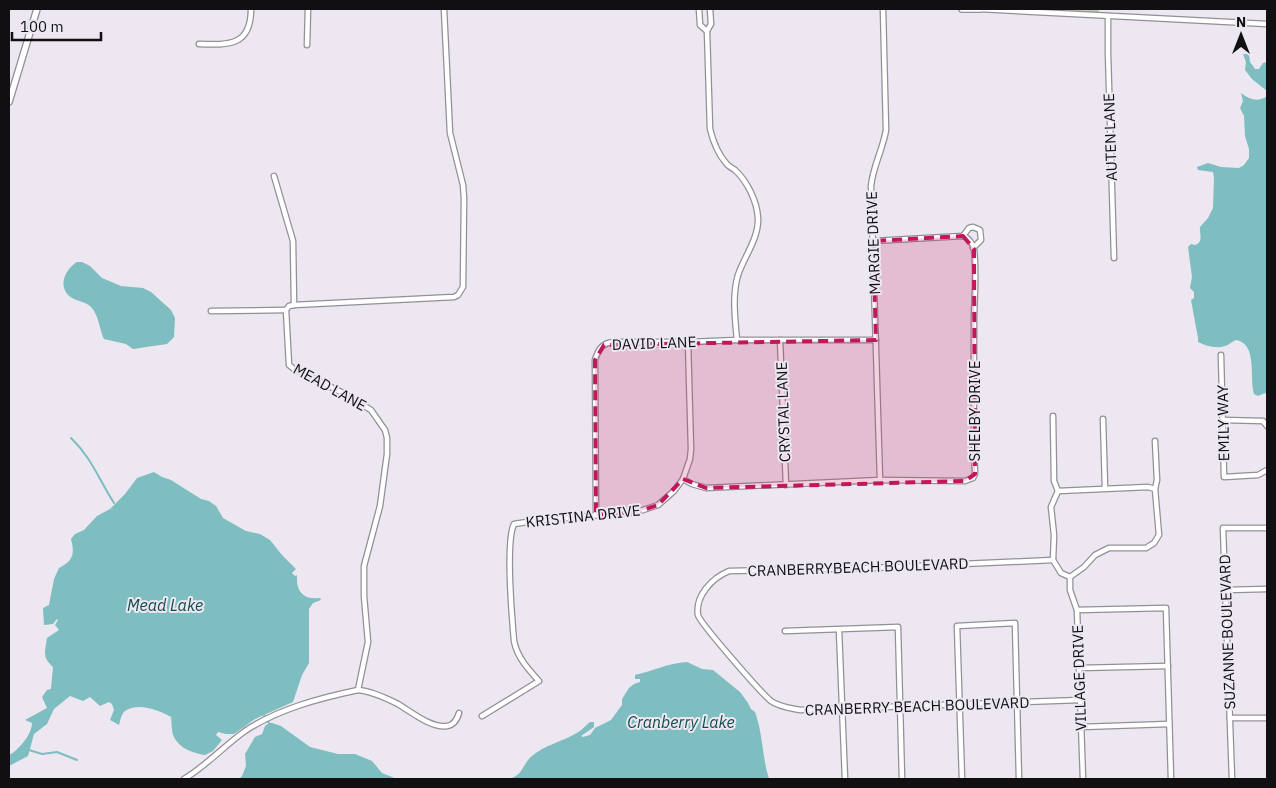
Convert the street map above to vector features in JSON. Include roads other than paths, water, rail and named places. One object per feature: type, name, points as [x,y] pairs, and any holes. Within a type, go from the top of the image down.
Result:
[{"type":"street","points":[[9,102],[37,9]]},
{"type":"street","points":[[199,44],[226,44],[241,39],[250,27],[251,9]]},
{"type":"street","points":[[307,45],[308,9]]},
{"type":"street","points":[[211,311],[286,310],[289,306],[294,305],[454,297],[458,295],[463,288],[464,198],[463,185],[450,132],[444,9]]},
{"type":"street","points":[[699,9],[700,25],[707,30]]},
{"type":"street","points":[[710,9],[711,24],[707,30],[710,129],[713,141],[726,164],[736,171],[753,196],[758,218],[757,228],[736,286],[737,340]]},
{"type":"street","name":"MARGIE DRIVE","points":[[880,480],[871,186],[872,175],[886,130],[883,9]]},
{"type":"street","points":[[962,9],[1267,24]]},
{"type":"street","name":"AUTEN LANE","points":[[1108,16],[1114,258]]},
{"type":"street","points":[[274,176],[293,241],[294,305]]},
{"type":"street","points":[[873,241],[963,236],[969,240],[973,248],[981,240],[979,228],[973,226],[963,236]]},
{"type":"street","name":"SHELBY DRIVE","points":[[683,479],[706,488],[880,480],[965,481],[972,478],[975,474],[973,248]]},
{"type":"street","name":"MEAD LANE","points":[[286,310],[289,365],[294,370],[341,392],[371,410],[385,430],[387,438],[387,454],[380,506],[364,566],[364,596],[368,642],[358,690]]},
{"type":"street","name":"DAVID LANE","points":[[596,515],[596,360],[600,348],[608,343],[737,340],[876,340]]},
{"type":"street","name":"CRYSTAL LANE","points":[[780,340],[786,485]]},
{"type":"street","name":"KRISTINA DRIVE","points":[[482,716],[539,681],[522,661],[514,641],[510,536],[514,526],[519,522],[638,512],[658,505],[669,496],[683,479],[690,459],[688,342]]},
{"type":"street","name":"EMILY WAY","points":[[1221,354],[1224,477],[1258,475],[1267,470]]},
{"type":"street","points":[[1053,416],[1054,481],[1058,491],[1052,507],[1053,560],[1061,573],[1070,577],[1084,567],[1095,555],[1109,548],[1146,548],[1154,543],[1159,535],[1155,489],[1157,480],[1155,440]]},
{"type":"street","points":[[1103,419],[1106,488]]},
{"type":"street","points":[[1223,420],[1263,421],[1267,426]]},
{"type":"street","points":[[1058,491],[1148,486],[1155,489]]},
{"type":"street","name":"SUZANNE BOULEVARD","points":[[1232,779],[1223,528],[1267,528]]},
{"type":"street","name":"CRANBERRYBEACH BOULEVARD","points":[[702,623],[699,618],[698,602],[711,582],[719,575],[729,571],[872,568],[1053,560]]},
{"type":"street","name":"VILLAGE DRIVE","points":[[1070,577],[1070,590],[1077,610],[1083,779]]},
{"type":"street","points":[[1226,590],[1267,589]]},
{"type":"street","points":[[1077,610],[1166,608],[1171,779]]},
{"type":"street","name":"CRANBERRY BEACH BOULEVARD","points":[[702,623],[772,702],[788,708],[800,710],[842,709],[1080,700]]},
{"type":"street","points":[[962,779],[957,626],[1015,623],[1019,779]]},
{"type":"street","points":[[784,631],[898,627],[902,779]]},
{"type":"street","points":[[839,630],[845,779]]},
{"type":"street","points":[[1079,668],[1168,666]]},
{"type":"street","points":[[184,779],[219,754],[245,731],[275,715],[321,698],[358,690],[364,691],[397,704],[428,722],[442,727],[453,724],[459,713]]},
{"type":"street","points":[[1230,718],[1267,718]]},
{"type":"street","points":[[1081,727],[1169,724]]},
{"type":"water","points":[[1243,54],[1249,54],[1250,62],[1255,69],[1259,69],[1263,63],[1267,62],[1267,91],[1252,79],[1245,70],[1246,62]]},
{"type":"water","points":[[1241,93],[1254,99],[1267,96],[1267,395],[1265,393],[1258,396],[1254,394],[1250,354],[1243,343],[1236,340],[1226,346],[1218,347],[1198,342],[1191,300],[1194,298],[1194,292],[1190,288],[1192,277],[1188,247],[1191,244],[1198,244],[1200,227],[1208,218],[1213,208],[1213,172],[1198,170],[1197,167],[1208,163],[1221,167],[1239,168],[1249,158],[1244,116],[1240,108],[1243,101]]},
{"type":"water","points":[[77,262],[90,266],[102,278],[121,286],[143,288],[151,292],[171,310],[175,318],[174,337],[167,344],[133,349],[126,344],[104,339],[93,309],[86,303],[72,298],[65,289],[64,279],[66,274],[72,265]]},
{"type":"water","name":"Mead Lake","points":[[154,472],[171,480],[201,499],[209,501],[216,506],[223,518],[246,531],[260,534],[270,540],[296,569],[292,573],[295,576],[297,575],[299,590],[302,594],[309,598],[320,598],[321,600],[313,603],[309,609],[309,663],[302,675],[293,702],[255,719],[234,734],[218,732],[216,735],[222,740],[213,751],[205,755],[192,752],[180,745],[173,735],[171,717],[161,712],[142,707],[130,708],[124,712],[119,725],[110,720],[114,710],[109,702],[100,706],[90,697],[83,701],[70,696],[54,709],[47,724],[34,734],[28,756],[9,766],[9,755],[17,749],[30,732],[32,723],[25,720],[47,708],[42,697],[47,690],[51,689],[53,667],[46,657],[47,638],[59,630],[55,625],[57,619],[53,624],[44,625],[43,608],[49,605],[54,579],[59,568],[67,563],[72,556],[71,539],[75,534],[84,530],[97,516],[110,509],[137,478]]},
{"type":"water","name":"Cranberry Lake","points":[[687,662],[702,669],[713,670],[740,692],[755,712],[769,779],[511,779],[518,775],[529,759],[542,749],[570,737],[590,722],[594,722],[594,727],[581,736],[590,735],[595,728],[611,720],[622,705],[622,699],[629,688],[640,682],[640,679],[635,679],[635,675],[667,665]]},
{"type":"water","points":[[269,723],[281,726],[310,747],[338,754],[355,754],[372,761],[382,773],[397,779],[239,779],[246,766],[245,754],[255,737],[262,734],[265,726]]},
{"type":"waterway","points":[[71,438],[90,461],[114,503]]},
{"type":"waterway","points":[[264,715],[269,723]]},
{"type":"waterway","points":[[29,750],[42,754],[57,752],[77,760]]}]
